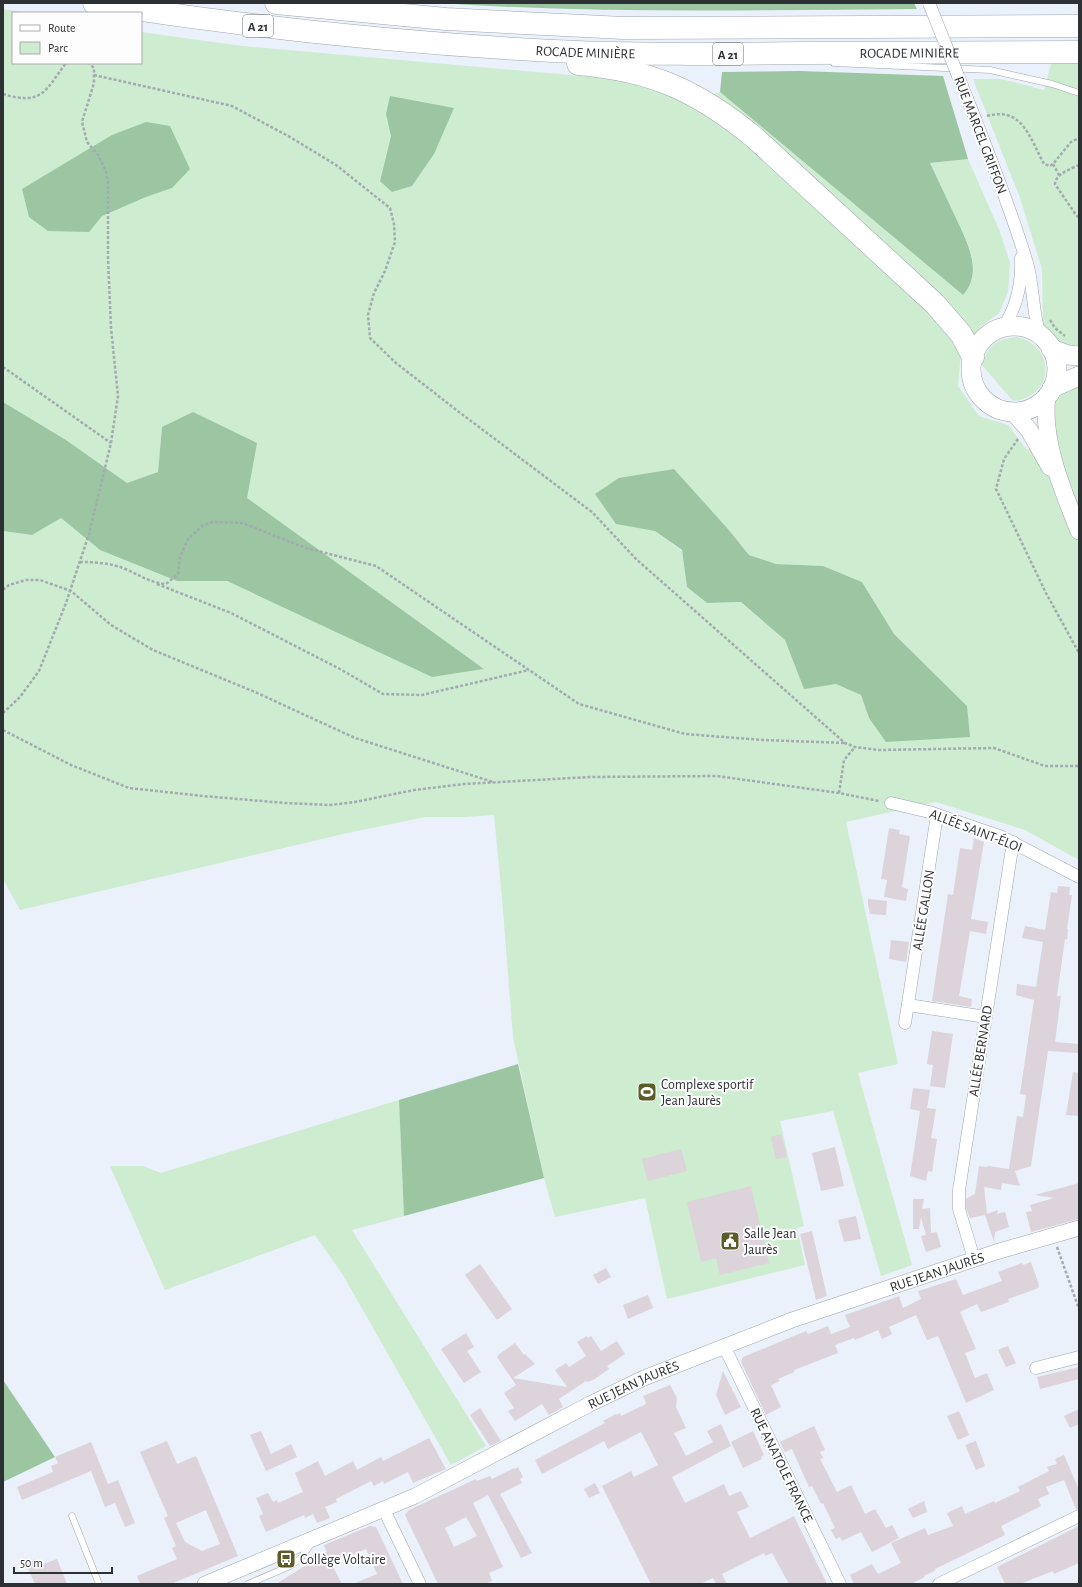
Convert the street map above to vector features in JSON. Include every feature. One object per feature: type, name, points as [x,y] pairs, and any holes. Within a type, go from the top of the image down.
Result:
[{"type":"highway","name":"ROCADE MINIÈRE","points":[[94,3],[254,26],[422,42],[554,51],[747,54],[1079,52]]},
{"type":"highway","name":"ROCADE MINIÈRE","points":[[276,3],[397,15],[550,25],[650,28],[1079,26]]},
{"type":"highway","points":[[909,27],[978,17],[1079,12]]},
{"type":"highway","points":[[422,42],[461,53],[622,70],[664,82],[695,96],[723,113],[755,138],[925,295],[961,334],[973,357]]},
{"type":"main road","points":[[1079,356],[1068,354],[1046,342],[1030,330],[1020,327],[1003,328],[993,332],[977,347],[973,357],[971,374],[974,385],[979,394],[987,402],[996,408],[1012,412],[1029,409],[1039,404],[1050,392],[1064,381],[1079,376]]},
{"type":"main road","points":[[1046,342],[1055,360],[1056,371],[1046,406],[1048,431],[1052,451],[1066,498],[1079,532]]},
{"type":"main road","points":[[1012,412],[1029,430],[1066,498]]},
{"type":"street","name":"RUE MARCEL GRIFFON","points":[[929,3],[1012,215],[1029,272],[1034,318],[1046,342]]},
{"type":"street","name":"RUE MARCEL GRIFFON","points":[[1003,328],[1012,315],[1018,294],[1021,266],[1021,245]]},
{"type":"street","name":"ALLÉE SAINT-ÉLOI","points":[[891,803],[937,814],[1012,842],[1079,877]]},
{"type":"street","name":"ALLÉE GALLON","points":[[905,1023],[937,814]]},
{"type":"street","name":"ALLÉE BERNARD","points":[[974,1259],[959,1209],[958,1197],[1012,842]]},
{"type":"street","points":[[908,1005],[986,1017]]},
{"type":"street","name":"RUE JEAN JAURÈS","points":[[205,1584],[422,1493],[608,1394],[644,1378],[792,1320],[974,1259],[1079,1228]]},
{"type":"street","name":"RUE ANATOLE FRANCE","points":[[724,1346],[840,1584]]},
{"type":"street","points":[[1036,1368],[1079,1357]]},
{"type":"street","points":[[384,1510],[420,1584]]},
{"type":"street","points":[[939,1584],[1079,1516]]},
{"type":"lane","points":[[747,54],[794,60]]},
{"type":"lane","points":[[824,63],[990,70],[1052,84],[1079,93]]},
{"type":"lane","points":[[72,1516],[100,1584]]},
{"type":"lane","points":[[248,1584],[295,1563],[300,1559],[315,1538]]},
{"type":"path","points":[[3,94],[29,99],[44,92],[65,64]]},
{"type":"path","points":[[3,714],[20,697],[39,671],[71,591],[89,534],[111,443],[118,396],[111,328],[108,258],[108,184],[106,171],[98,155],[87,142],[82,122],[94,83],[94,68],[90,64]]},
{"type":"path","points":[[94,75],[232,106],[290,137],[336,165],[390,208],[394,224],[395,242],[385,271],[374,293],[368,315],[370,338],[401,367],[592,512],[636,559],[846,743],[854,747],[878,750],[994,748],[1045,766],[1079,766]]},
{"type":"path","points":[[988,123],[986,116],[996,113],[1010,115],[1015,118],[1024,126],[1044,164],[1050,166],[1071,142],[1079,138]]},
{"type":"path","points":[[1053,164],[1059,175]]},
{"type":"path","points":[[1079,165],[1059,175],[1055,180],[1056,187],[1079,218]]},
{"type":"path","points":[[1049,317],[1055,328],[1066,337]]},
{"type":"path","points":[[3,366],[111,443]]},
{"type":"path","points":[[1029,430],[1019,438],[1004,458],[996,489],[1046,593],[1079,653]]},
{"type":"path","points":[[155,583],[166,584],[178,574],[180,557],[188,539],[202,526],[212,522],[242,523],[306,548],[376,566],[579,704],[685,734],[763,740],[846,743]]},
{"type":"path","points":[[80,562],[92,562],[122,568],[155,583],[231,613],[340,669],[383,694],[422,695],[529,670]]},
{"type":"path","points":[[3,590],[10,585],[26,580],[40,580],[71,591],[111,625],[153,650],[255,692],[355,738],[496,782]]},
{"type":"path","points":[[3,730],[71,765],[129,788],[285,803],[330,804],[355,802],[414,790],[496,782],[590,777],[717,776],[839,793],[891,803]]},
{"type":"path","points":[[839,793],[844,760],[854,747]]},
{"type":"path","points":[[1053,1236],[1079,1309]]},
{"type":"green space","points":[[440,3],[914,3],[917,9],[618,10],[559,9]]},
{"type":"green space","points":[[3,9],[22,12],[12,12],[12,64],[142,64],[142,32],[242,46],[616,79],[690,102],[720,92],[963,295],[970,286],[973,275],[971,254],[968,243],[930,163],[968,159],[1000,232],[1010,263],[1008,292],[999,313],[980,327],[961,352],[958,386],[979,416],[1008,425],[1027,450],[1056,434],[1054,402],[1065,390],[1079,387],[1079,860],[1025,830],[936,802],[846,822],[898,1064],[858,1073],[912,1265],[881,1276],[833,1111],[780,1121],[804,1226],[797,1228],[805,1265],[667,1299],[645,1198],[555,1217],[544,1178],[513,1037],[494,815],[425,817],[343,834],[20,910],[3,879],[3,531],[32,535],[61,518],[100,550],[177,581],[227,581],[432,677],[484,669],[246,498],[162,427],[158,472],[127,483],[66,440],[3,402]],"holes":[[[391,136],[434,154],[412,186],[392,192],[380,180]],[[51,173],[172,188],[146,197],[102,216],[22,189]],[[674,469],[728,529],[749,555],[776,564],[823,566],[862,582],[894,634],[967,706],[869,718],[861,695],[836,684],[804,688],[785,640],[741,602],[707,603],[687,587],[682,551],[655,531]]]},
{"type":"green space","points":[[1052,60],[1079,61],[1079,348],[1066,347],[1051,338],[1043,326],[1042,269],[1020,198],[973,79],[1001,79],[1044,90]]},
{"type":"green space","points":[[800,71],[943,76],[968,159],[930,163],[963,233],[971,254],[973,265],[972,276],[969,286],[963,295],[720,92],[722,72]]},
{"type":"green space","points":[[390,96],[454,108],[434,154],[412,186],[392,192],[380,181],[391,136],[386,114]]},
{"type":"green space","points":[[146,122],[170,126],[190,169],[172,188],[146,197],[102,216],[89,232],[48,231],[29,217],[22,189],[112,135]]},
{"type":"green space","points":[[1017,337],[1030,342],[1039,350],[1044,360],[1045,371],[1043,382],[1037,391],[1027,398],[1013,401],[982,365],[986,353],[990,348],[1004,339]]},
{"type":"green space","points":[[3,402],[66,440],[127,483],[158,472],[162,427],[193,412],[257,443],[247,498],[484,669],[432,677],[227,581],[177,581],[100,550],[61,518],[32,535],[3,531]]},
{"type":"green space","points":[[674,469],[728,529],[749,555],[776,564],[823,566],[862,582],[894,634],[967,706],[970,737],[886,742],[869,718],[861,695],[836,684],[804,689],[785,640],[741,602],[707,603],[687,587],[682,550],[655,531],[616,524],[595,494],[619,478]]},
{"type":"green space","points":[[518,1064],[544,1178],[404,1216],[399,1100]]},
{"type":"green space","points":[[399,1100],[404,1216],[352,1230],[486,1446],[451,1465],[343,1275],[315,1235],[165,1290],[110,1166],[143,1166],[161,1173]]},
{"type":"green space","points":[[3,1380],[55,1457],[3,1482]]},
{"type":"building","points":[[889,828],[900,830],[899,834],[910,836],[902,887],[908,889],[906,901],[884,897],[887,880],[881,879]]},
{"type":"building","points":[[974,838],[984,842],[971,919],[988,922],[986,934],[970,931],[959,996],[972,999],[971,1007],[932,1001],[948,894],[953,895],[960,848],[972,850]]},
{"type":"building","points":[[1058,886],[1070,887],[1069,895],[1072,895],[1067,929],[1067,940],[1065,939],[1057,996],[1061,996],[1055,1042],[1079,1044],[1079,1053],[1048,1051],[1031,1166],[1015,1171],[1020,1186],[1002,1183],[1001,1190],[984,1187],[987,1214],[998,1210],[997,1214],[1005,1212],[1009,1227],[995,1232],[994,1242],[985,1215],[970,1218],[966,1208],[966,1199],[975,1194],[979,1166],[1009,1169],[1017,1116],[1023,1117],[1026,1095],[1020,1094],[1034,1000],[1016,995],[1017,984],[1036,987],[1043,942],[1022,938],[1025,926],[1045,930],[1051,892],[1057,893]]},
{"type":"building","points":[[868,899],[887,901],[886,915],[870,914]]},
{"type":"building","points":[[891,940],[909,942],[906,962],[889,959]]},
{"type":"building","points":[[932,1031],[953,1034],[945,1088],[930,1086],[933,1065],[927,1064]]},
{"type":"building","points":[[1073,1072],[1079,1073],[1079,1116],[1066,1115]]},
{"type":"building","points":[[913,1088],[930,1090],[927,1108],[936,1109],[931,1138],[937,1139],[932,1172],[928,1171],[926,1181],[910,1176],[920,1111],[910,1109]]},
{"type":"building","points":[[781,1134],[787,1157],[776,1159],[771,1137]]},
{"type":"building","points":[[835,1147],[844,1186],[821,1191],[812,1153]]},
{"type":"building","points":[[681,1149],[687,1171],[648,1181],[642,1159]]},
{"type":"building","points":[[1079,1183],[1079,1219],[1031,1232],[1026,1212],[1032,1211],[1030,1205],[1054,1198],[1035,1195]]},
{"type":"building","name":"Salle Jean Jaurès","points":[[751,1186],[769,1263],[720,1275],[716,1258],[701,1262],[687,1202]]},
{"type":"building","points":[[913,1199],[924,1199],[922,1209],[930,1208],[931,1233],[937,1232],[941,1247],[926,1252],[921,1236],[926,1235],[921,1217],[919,1229],[913,1229]]},
{"type":"building","points":[[856,1216],[861,1239],[844,1242],[838,1220]]},
{"type":"building","points":[[812,1231],[827,1296],[816,1300],[800,1234]]},
{"type":"building","points":[[1031,1262],[1039,1287],[1008,1299],[1009,1302],[981,1312],[977,1304],[960,1312],[976,1349],[965,1353],[975,1378],[987,1373],[994,1390],[966,1403],[938,1336],[927,1340],[916,1315],[889,1327],[892,1334],[882,1339],[878,1330],[855,1340],[854,1338],[835,1345],[838,1353],[794,1370],[794,1372],[778,1379],[780,1381],[771,1385],[781,1407],[766,1415],[741,1362],[743,1357],[806,1331],[808,1334],[828,1326],[831,1334],[850,1327],[845,1315],[899,1296],[903,1308],[921,1299],[918,1291],[956,1279],[963,1295],[1002,1281],[998,1272],[1022,1263],[1023,1265]]},
{"type":"building","points":[[480,1264],[512,1309],[497,1320],[465,1275]]},
{"type":"building","points":[[606,1268],[611,1277],[598,1284],[593,1275]]},
{"type":"building","points":[[648,1295],[653,1308],[628,1319],[623,1305]]},
{"type":"building","points":[[466,1333],[474,1347],[467,1351],[481,1372],[464,1383],[441,1349]]},
{"type":"building","points":[[587,1336],[588,1338],[591,1336],[601,1351],[617,1341],[625,1354],[607,1366],[609,1369],[593,1380],[586,1381],[559,1399],[563,1407],[549,1415],[542,1404],[515,1421],[508,1411],[514,1408],[504,1393],[516,1385],[497,1357],[499,1356],[498,1355],[515,1343],[524,1355],[525,1354],[535,1364],[513,1378],[567,1387],[555,1370],[566,1363],[569,1367],[586,1356],[577,1342]]},
{"type":"building","points":[[1008,1346],[1016,1363],[1006,1367],[998,1350]]},
{"type":"building","points":[[1079,1367],[1079,1379],[1040,1389],[1037,1377]]},
{"type":"building","points":[[723,1371],[741,1407],[725,1415],[716,1395]]},
{"type":"building","points":[[670,1385],[677,1398],[676,1407],[686,1428],[674,1433],[686,1456],[713,1442],[707,1431],[721,1424],[731,1446],[672,1477],[685,1503],[724,1484],[729,1496],[741,1491],[749,1507],[737,1512],[750,1538],[794,1516],[827,1584],[789,1584],[772,1553],[765,1556],[764,1553],[722,1574],[727,1584],[716,1584],[713,1578],[700,1584],[651,1584],[602,1486],[631,1471],[634,1477],[658,1465],[641,1432],[608,1449],[604,1441],[542,1474],[535,1460],[605,1423],[603,1421],[616,1414],[620,1413],[621,1416],[644,1405],[646,1403],[643,1396]]},
{"type":"building","points":[[480,1408],[501,1441],[490,1446],[470,1415]]},
{"type":"building","points":[[1079,1409],[1079,1424],[1070,1428],[1064,1416]]},
{"type":"building","points":[[959,1411],[969,1435],[958,1440],[947,1416]]},
{"type":"building","points":[[814,1426],[825,1450],[820,1452],[823,1458],[820,1459],[837,1492],[851,1485],[865,1514],[875,1509],[886,1528],[892,1525],[899,1538],[872,1552],[861,1532],[842,1541],[840,1537],[836,1539],[831,1530],[835,1528],[823,1503],[821,1504],[812,1486],[809,1487],[792,1449],[785,1452],[780,1442]]},
{"type":"building","points":[[261,1431],[271,1454],[291,1444],[297,1457],[266,1471],[250,1435]]},
{"type":"building","points":[[753,1431],[764,1455],[761,1457],[762,1459],[743,1468],[731,1442]]},
{"type":"building","points":[[429,1438],[446,1469],[413,1483],[408,1472],[384,1484],[383,1481],[374,1486],[371,1481],[336,1499],[337,1502],[325,1507],[330,1518],[317,1523],[313,1514],[305,1518],[304,1515],[266,1532],[259,1516],[263,1514],[256,1498],[268,1493],[273,1502],[277,1500],[278,1503],[303,1492],[295,1473],[318,1461],[325,1476],[353,1461],[357,1470],[381,1457],[383,1461]]},
{"type":"building","points":[[167,1441],[177,1464],[196,1456],[238,1556],[171,1584],[140,1584],[137,1576],[177,1559],[172,1548],[176,1546],[164,1518],[168,1516],[140,1452]],"holes":[[[206,1510],[220,1544],[202,1551],[185,1542],[176,1523]]]},
{"type":"building","points":[[976,1441],[985,1466],[976,1470],[965,1445]]},
{"type":"building","points":[[91,1442],[108,1484],[118,1480],[135,1523],[125,1527],[115,1503],[105,1507],[91,1471],[22,1500],[17,1487],[53,1472],[51,1466],[58,1463],[55,1457]]},
{"type":"building","points":[[1064,1455],[1079,1490],[1079,1509],[1076,1509],[1064,1480],[1046,1487],[1049,1494],[1038,1499],[1041,1506],[1001,1526],[1005,1535],[935,1569],[936,1570],[924,1576],[925,1577],[911,1584],[854,1584],[850,1575],[872,1564],[878,1574],[901,1563],[891,1543],[925,1528],[928,1535],[953,1526],[947,1513],[962,1506],[965,1514],[994,1501],[995,1503],[1020,1491],[1018,1487],[1049,1471],[1047,1467],[1057,1464],[1055,1459]]},
{"type":"building","points":[[518,1467],[523,1477],[520,1479],[522,1483],[500,1494],[532,1553],[521,1558],[488,1495],[473,1503],[503,1567],[489,1573],[492,1581],[485,1584],[438,1584],[405,1515],[409,1510],[476,1479],[477,1481],[490,1476],[492,1479]],"holes":[[[466,1517],[477,1536],[454,1547],[445,1528]]]},
{"type":"building","points":[[595,1483],[600,1493],[589,1498],[584,1489]]},
{"type":"building","points":[[924,1501],[927,1512],[913,1518],[908,1509]]},
{"type":"building","points":[[370,1526],[376,1527],[403,1584],[353,1584],[377,1574],[366,1549],[335,1562],[337,1566],[333,1567],[342,1584],[276,1584],[327,1552],[324,1545]]},
{"type":"building","points":[[1079,1526],[1079,1563],[1054,1574],[1053,1571],[1020,1584],[1005,1584],[997,1567]]},
{"type":"building","points":[[35,1559],[38,1566],[57,1559],[67,1584],[35,1584],[26,1564]]},
{"type":"place","name":"Complexe sportif Jean Jaurès","points":[[647,1092]]},
{"type":"place","name":"Salle Jean Jaurès","points":[[730,1241]]},
{"type":"place","name":"Collège Voltaire","points":[[286,1559]]}]
